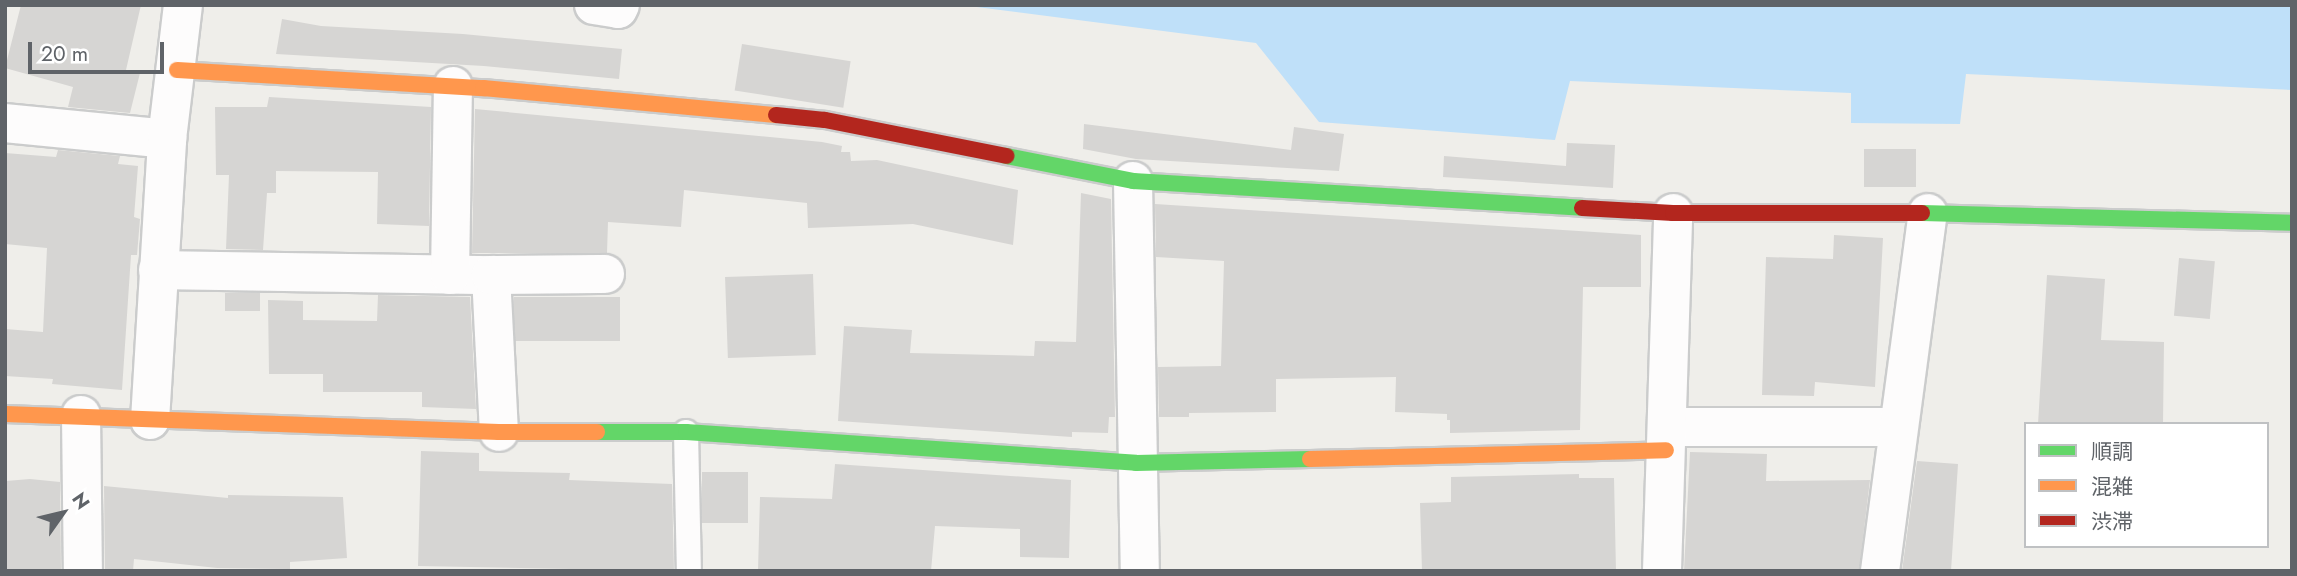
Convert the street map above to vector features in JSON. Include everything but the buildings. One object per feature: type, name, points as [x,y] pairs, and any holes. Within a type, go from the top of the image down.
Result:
[{"type":"street","points":[[150,420],[167,139],[183,5]]},
{"type":"street","points":[[594,5],[618,9],[620,5]]},
{"type":"street","points":[[177,70],[453,86],[825,120],[1133,181],[1673,213],[1928,213],[2292,223]]},
{"type":"street","points":[[450,275],[453,86]]},
{"type":"street","points":[[5,123],[167,139]]},
{"type":"street","points":[[1133,181],[1140,571]]},
{"type":"street","points":[[1662,571],[1673,213]]},
{"type":"street","points":[[1880,571],[1928,213]]},
{"type":"street","points":[[158,270],[450,275],[605,274]]},
{"type":"street","points":[[491,275],[499,432]]},
{"type":"street","points":[[5,414],[499,432],[686,432],[1136,463],[1898,428]]},
{"type":"street","points":[[80,415],[83,571]]},
{"type":"lane","points":[[686,432],[689,571]]},
{"type":"water","points":[[961,5],[2292,5],[2292,90],[1966,74],[1960,124],[1851,123],[1851,93],[1570,81],[1555,140],[1319,122],[1256,43]]},
{"type":"traffic: fast","points":[[1006,156],[1133,181],[1582,208]]},
{"type":"traffic: fast","points":[[1922,213],[2292,223]]},
{"type":"traffic: fast","points":[[597,432],[686,432],[1136,463],[1310,459]]},
{"type":"traffic: slow","points":[[177,70],[483,88],[776,115]]},
{"type":"traffic: slow","points":[[5,414],[499,432],[597,432]]},
{"type":"traffic: slow","points":[[1310,459],[1666,450]]},
{"type":"traffic: jam","points":[[776,115],[825,120],[1006,156]]},
{"type":"traffic: jam","points":[[1582,208],[1673,213],[1922,213]]}]
